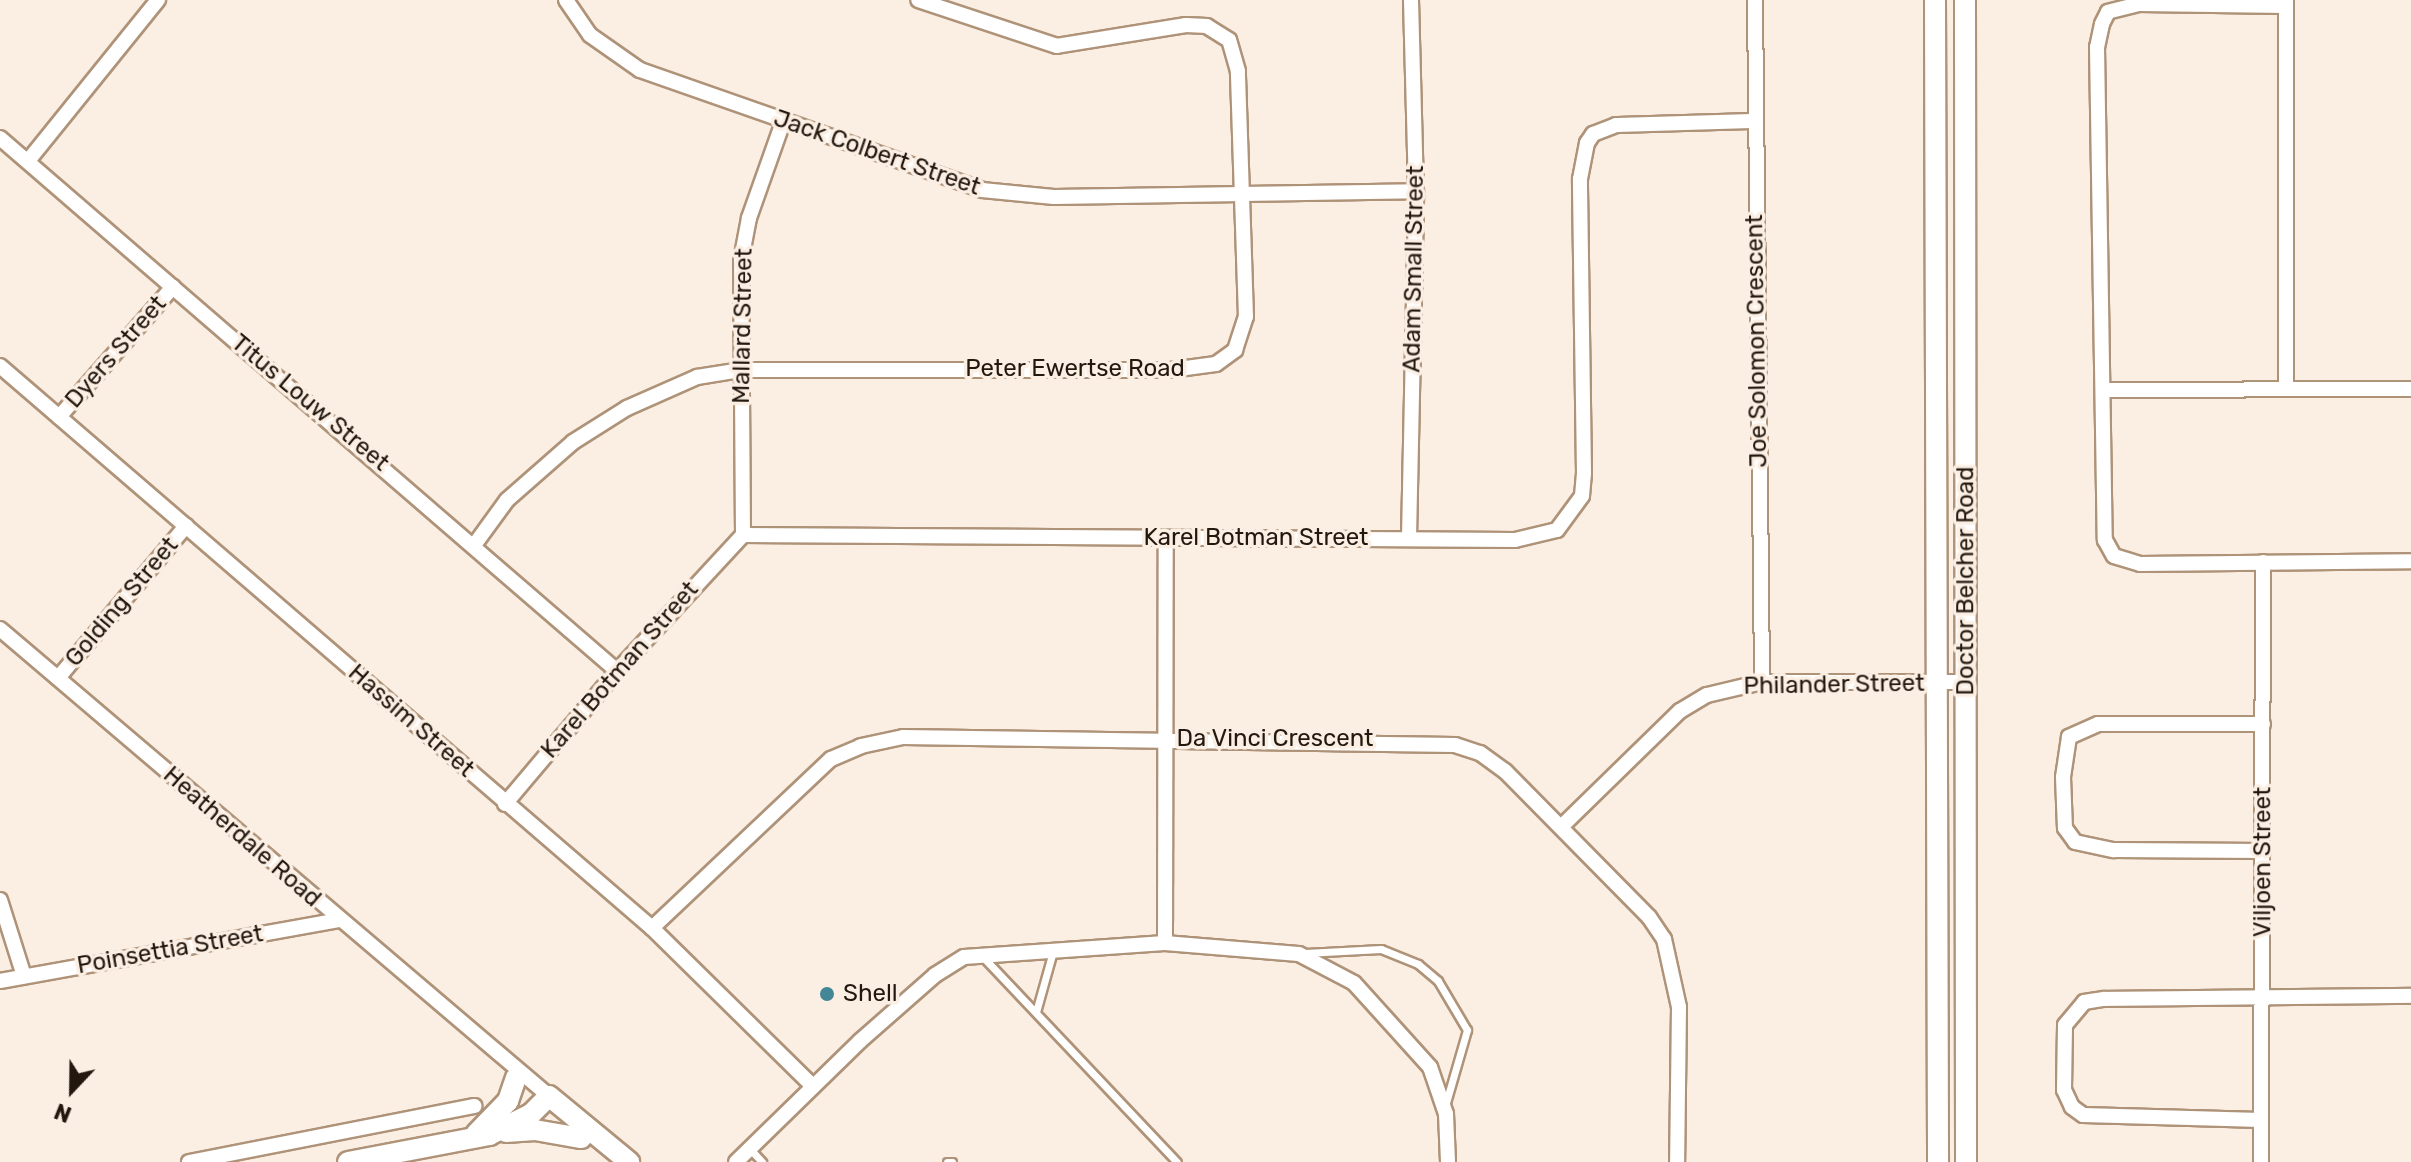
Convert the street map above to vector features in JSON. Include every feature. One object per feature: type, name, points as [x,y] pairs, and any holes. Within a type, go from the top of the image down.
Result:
[{"type":"main road","name":"Doctor Belcher Road","points":[[1935,0],[1938,1162]]},
{"type":"main road","name":"Doctor Belcher Road","points":[[1965,0],[1966,1162]]},
{"type":"main road","points":[[480,1137],[499,1113],[516,1078]]},
{"type":"main road","points":[[480,1137],[546,1101]]},
{"type":"main road","name":"Heatherdale Road","points":[[546,1101],[607,1162]]},
{"type":"main road","name":"Heatherdale Road","points":[[546,1101],[629,1162]]},
{"type":"main road","points":[[348,1162],[535,1130],[581,1138]]},
{"type":"street","points":[[28,161],[158,0]]},
{"type":"street","name":"Jack Colbert Street","points":[[566,0],[590,35],[620,59],[948,181],[1016,196],[1416,191]]},
{"type":"street","name":"Peter Ewertse Road","points":[[475,544],[507,500],[573,442],[668,388],[741,370],[1171,370],[1216,364],[1235,350],[1246,317],[1237,62],[1229,40],[1219,33],[1186,25],[1057,46],[918,0]]},
{"type":"street","name":"Adam Small Street","points":[[1409,538],[1416,191],[1411,0]]},
{"type":"street","name":"Joe Solomon Crescent","points":[[1755,0],[1753,121],[1762,682]]},
{"type":"street","points":[[2286,387],[2286,3],[2139,4],[2108,12],[2097,47],[2103,529],[2114,556],[2140,564],[2411,561]]},
{"type":"street","name":"Karel Botman Street","points":[[505,804],[617,671],[743,535],[1166,539],[1544,537],[1572,516],[1582,496],[1580,179],[1593,134],[1636,123],[1753,121]]},
{"type":"street","name":"Mallard Street","points":[[743,535],[743,243],[783,122]]},
{"type":"street","name":"Titus Louw Street","points":[[0,138],[475,544],[617,671]]},
{"type":"street","name":"Dyers Street","points":[[59,417],[173,287]]},
{"type":"street","name":"Hassim Street","points":[[0,366],[652,928],[813,1086]]},
{"type":"street","points":[[2103,390],[2286,387],[2411,389]]},
{"type":"street","name":"Golding Street","points":[[58,678],[186,526]]},
{"type":"street","points":[[1165,943],[1166,539]]},
{"type":"street","name":"Viljoen Street","points":[[2261,1162],[2263,562]]},
{"type":"street","name":"Heatherdale Road","points":[[0,629],[485,1045],[546,1101]]},
{"type":"street","name":"Philander Street","points":[[1562,826],[1691,703],[1762,682],[1967,682]]},
{"type":"street","points":[[2263,724],[2098,724],[2069,737],[2063,777],[2065,828],[2075,842],[2092,848],[2263,851]]},
{"type":"street","name":"Da Vinci Crescent","points":[[652,928],[831,759],[861,746],[903,737],[1455,745],[1480,753],[1505,771],[1562,826],[1649,917],[1670,953],[1679,1007],[1677,1162]]},
{"type":"street","points":[[0,900],[24,976]]},
{"type":"street","name":"Poinsettia Street","points":[[0,981],[339,920]]},
{"type":"street","points":[[736,1162],[813,1086],[935,975],[979,953],[1165,943],[1299,954],[1354,983],[1430,1067],[1445,1107],[1448,1162]]},
{"type":"street","points":[[2261,1120],[2083,1115],[2072,1107],[2064,1090],[2061,1054],[2065,1025],[2084,1002],[2411,996]]},
{"type":"street","name":"Heatherdale Road","points":[[485,1045],[516,1078],[546,1101]]},
{"type":"street","points":[[189,1162],[475,1106]]},
{"type":"lane","points":[[1036,1012],[1053,949]]},
{"type":"lane","points":[[1299,954],[1381,949],[1418,964],[1438,981],[1467,1030],[1445,1107]]},
{"type":"lane","points":[[979,953],[1177,1162]]},
{"type":"lane","points":[[749,1148],[762,1162]]},
{"type":"place","name":"Shell","points":[[827,994]]}]
